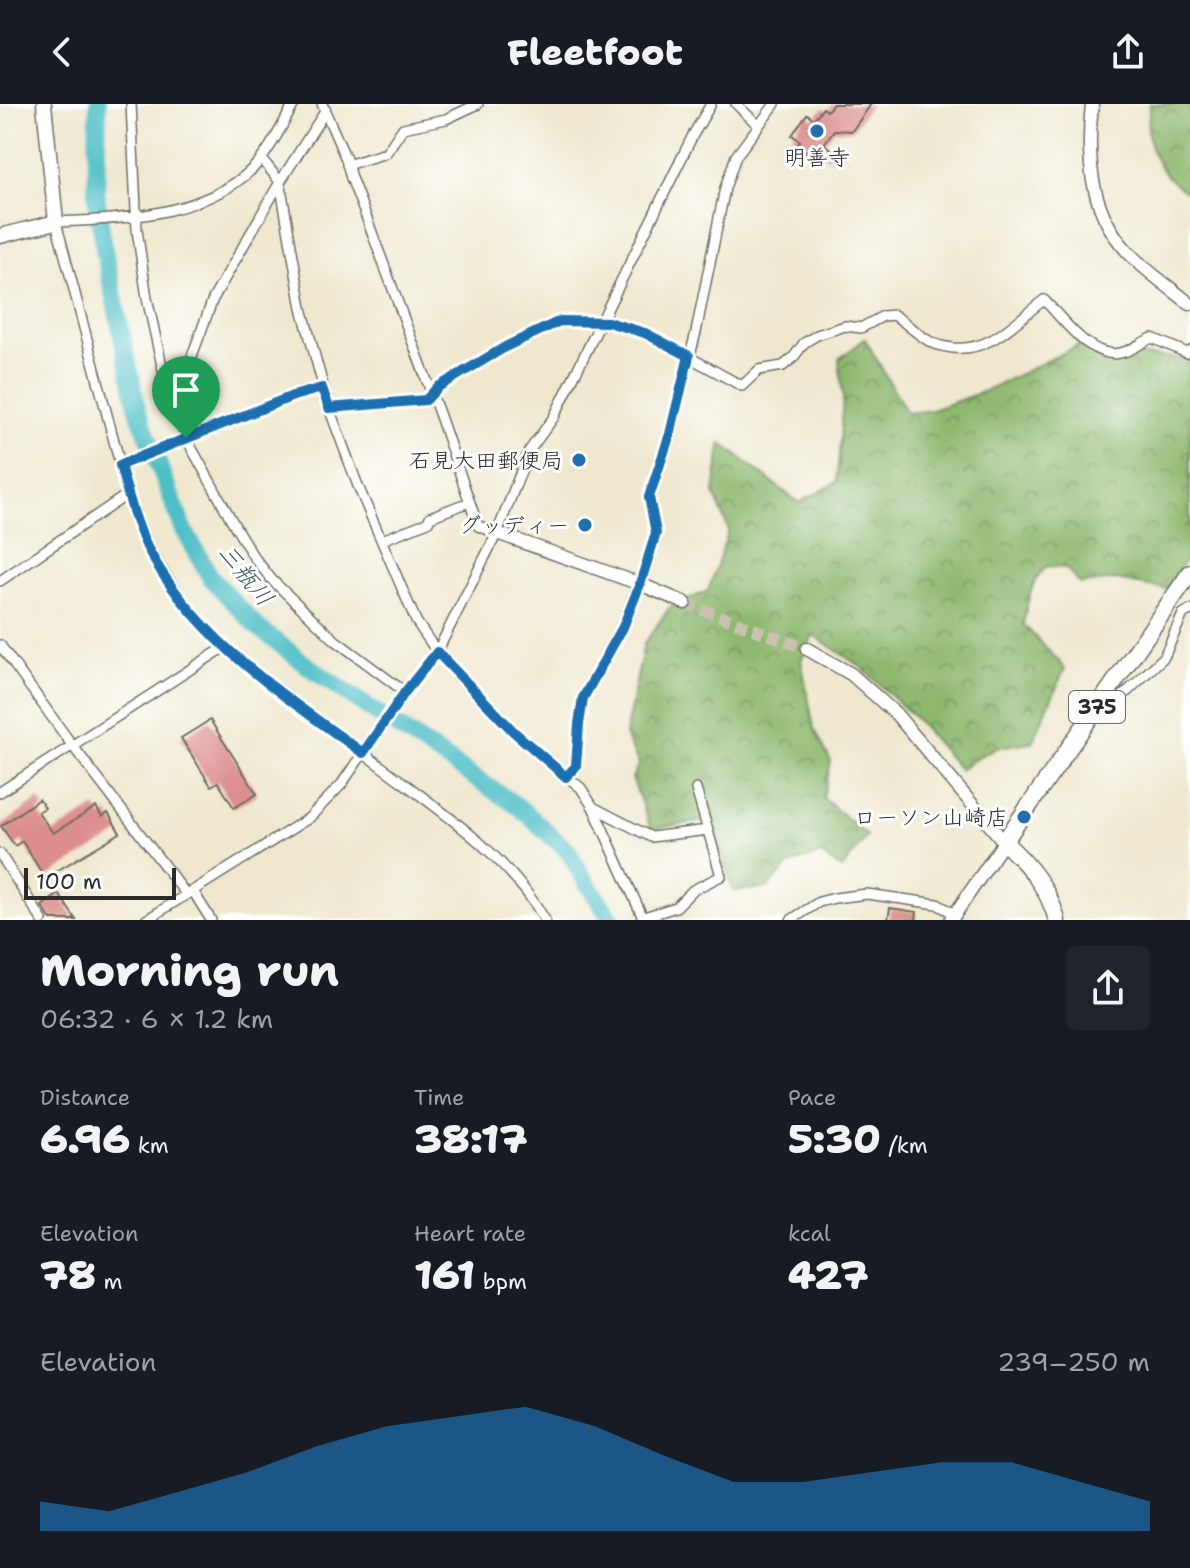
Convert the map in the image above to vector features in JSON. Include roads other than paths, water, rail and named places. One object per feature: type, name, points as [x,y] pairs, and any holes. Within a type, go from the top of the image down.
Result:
[{"type":"highway","name":"375","points":[[1004,842],[1190,573]]},
{"type":"highway","points":[[1004,842],[1041,882],[1057,920]]},
{"type":"main road","points":[[0,236],[61,222],[44,104]]},
{"type":"street","points":[[131,104],[134,216],[147,298],[182,440],[253,556],[272,580],[335,640],[405,692]]},
{"type":"street","points":[[294,104],[262,159],[233,185],[213,197],[188,206],[134,216],[61,222],[128,494],[147,546],[163,572],[181,598],[225,647],[470,834],[512,874],[545,920]]},
{"type":"street","points":[[347,165],[386,153],[403,128],[446,119],[478,104]]},
{"type":"street","points":[[146,920],[309,818],[341,785],[405,692],[437,652],[497,533],[529,451],[554,417],[711,104]]},
{"type":"street","points":[[736,104],[758,125]]},
{"type":"street","points":[[566,777],[576,766],[583,698],[623,627],[656,533],[649,497],[670,434],[696,332],[725,188],[736,156],[775,104]]},
{"type":"street","points":[[1092,104],[1090,170],[1106,221],[1134,259],[1190,304]]},
{"type":"street","points":[[174,405],[213,299],[324,107]]},
{"type":"street","points":[[324,107],[346,159],[478,526],[685,603]]},
{"type":"street","points":[[262,159],[280,182],[302,308],[322,388],[348,462],[416,621],[437,652],[514,732],[581,788],[593,807],[644,919],[676,907],[693,890],[721,876],[696,789]]},
{"type":"street","points":[[329,408],[426,400],[438,387],[507,346],[560,321],[608,322],[645,333],[742,386],[759,370],[783,366],[804,343],[817,335],[845,326],[861,328],[883,316],[894,315],[931,343],[969,349],[990,342],[1013,327],[1044,300],[1072,333],[1111,354],[1123,352],[1152,338],[1172,348],[1187,353],[1190,351]]},
{"type":"street","points":[[123,464],[293,396],[322,388]]},
{"type":"street","points":[[0,581],[128,494]]},
{"type":"street","points":[[382,540],[469,502]]},
{"type":"street","points":[[1090,718],[1113,705],[1164,657],[1183,614],[1190,610]]},
{"type":"street","points":[[0,645],[72,745],[211,920]]},
{"type":"street","points":[[0,792],[225,647]]},
{"type":"street","points":[[791,920],[819,902],[867,894],[937,904],[953,917],[1004,842],[896,714],[851,674],[807,649]]},
{"type":"street","points":[[593,807],[651,837],[708,830]]},
{"type":"street","points":[[0,854],[42,920]]},
{"type":"waterway","name":"三瓶川","points":[[98,104],[96,193],[104,250],[138,411],[183,528],[211,578],[255,625],[308,666],[519,807],[568,851],[612,920]]},
{"type":"tunnel","points":[[685,603],[807,649]]},
{"type":"place","name":"明善寺","points":[[817,131]]},
{"type":"place","name":"石見大田郵便局","points":[[579,460]]},
{"type":"place","name":"グッディー","points":[[585,525]]},
{"type":"place","name":"ローソン山崎店","points":[[1024,817]]}]
